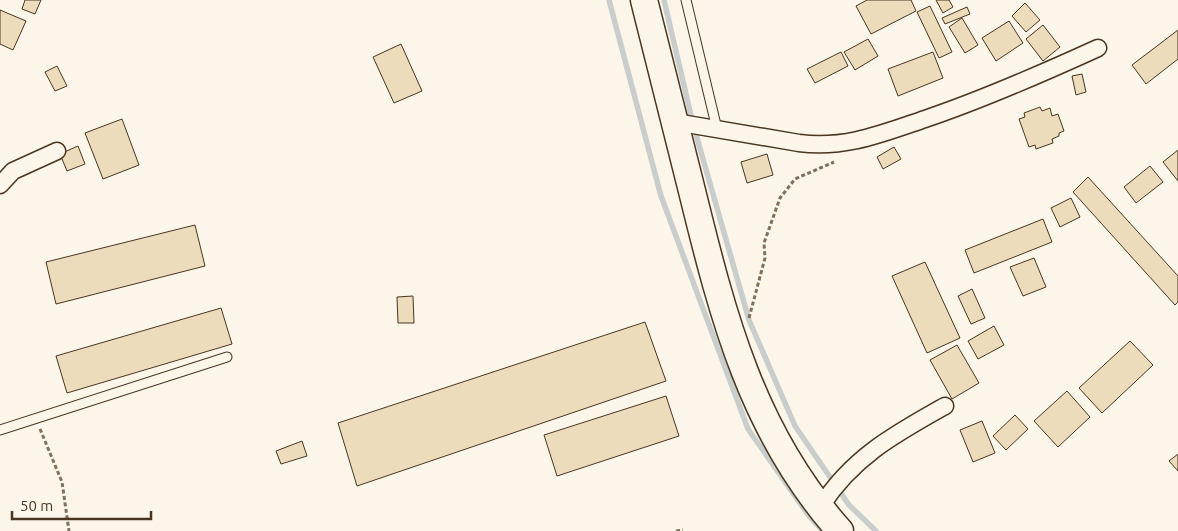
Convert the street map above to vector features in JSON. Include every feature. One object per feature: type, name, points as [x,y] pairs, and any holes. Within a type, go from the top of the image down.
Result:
[{"type":"main road","points":[[644,0],[711,269],[735,347],[761,412],[796,474],[820,508],[840,531]]},
{"type":"street","points":[[675,122],[815,145],[848,144],[958,108],[1098,48]]},
{"type":"street","points":[[0,185],[13,171],[56,150]]},
{"type":"street","points":[[820,508],[834,485],[884,441],[945,406]]},
{"type":"lane","points":[[686,0],[717,129]]},
{"type":"lane","points":[[0,430],[227,357]]},
{"type":"path","points":[[735,347],[749,320],[765,258],[764,244],[780,198],[795,178],[839,160]]},
{"type":"path","points":[[36,418],[62,482],[69,531]]},
{"type":"path","points":[[676,531],[683,530]]},
{"type":"building","points":[[25,0],[41,0],[35,14],[22,9]]},
{"type":"building","points":[[867,0],[911,0],[916,11],[871,34],[856,6]]},
{"type":"building","points":[[936,0],[949,0],[953,7],[943,13]]},
{"type":"building","points":[[1025,3],[1040,20],[1026,32],[1012,16]]},
{"type":"building","points":[[930,6],[952,52],[939,58],[917,12]]},
{"type":"building","points":[[967,7],[970,14],[945,24],[942,18]]},
{"type":"building","points":[[0,10],[26,21],[13,50],[0,44]]},
{"type":"building","points":[[962,18],[978,45],[965,53],[949,27]]},
{"type":"building","points":[[1009,21],[1023,43],[996,61],[982,38]]},
{"type":"building","points":[[1043,25],[1060,47],[1043,61],[1026,39]]},
{"type":"building","points":[[1178,30],[1178,59],[1146,84],[1132,65]]},
{"type":"building","points":[[868,39],[878,56],[855,70],[844,52]]},
{"type":"building","points":[[401,44],[422,91],[394,103],[373,57]]},
{"type":"building","points":[[841,52],[848,66],[815,83],[807,69]]},
{"type":"building","points":[[933,52],[943,78],[898,96],[888,69]]},
{"type":"building","points":[[57,66],[67,86],[55,91],[45,72]]},
{"type":"building","points":[[1082,74],[1086,92],[1076,95],[1072,76]]},
{"type":"building","points":[[1040,107],[1042,111],[1050,108],[1052,116],[1058,114],[1064,131],[1052,139],[1053,143],[1036,149],[1035,145],[1029,147],[1019,119],[1025,117],[1024,113]]},
{"type":"building","points":[[122,119],[139,165],[103,179],[85,133]]},
{"type":"building","points":[[78,146],[85,164],[67,171],[60,154]]},
{"type":"building","points":[[894,147],[901,159],[883,169],[877,157]]},
{"type":"building","points":[[1178,150],[1178,181],[1163,162]]},
{"type":"building","points":[[767,154],[773,175],[747,183],[741,162]]},
{"type":"building","points":[[1150,166],[1163,182],[1136,203],[1124,187]]},
{"type":"building","points":[[1088,177],[1178,276],[1178,302],[1175,305],[1073,192]]},
{"type":"building","points":[[1071,198],[1080,217],[1060,227],[1051,208]]},
{"type":"building","points":[[1043,219],[1052,242],[974,273],[965,250]]},
{"type":"building","points":[[195,225],[205,266],[56,304],[46,262]]},
{"type":"building","points":[[1034,258],[1046,287],[1023,296],[1010,267]]},
{"type":"building","points":[[925,262],[960,338],[927,353],[892,276]]},
{"type":"building","points":[[972,289],[985,318],[971,324],[958,296]]},
{"type":"building","points":[[413,296],[414,323],[398,323],[397,297]]},
{"type":"building","points":[[221,308],[232,344],[67,393],[56,356]]},
{"type":"building","points":[[645,322],[666,381],[357,486],[338,423]]},
{"type":"building","points":[[994,326],[1004,345],[978,359],[968,341]]},
{"type":"building","points":[[1130,341],[1153,365],[1102,413],[1079,388]]},
{"type":"building","points":[[957,345],[979,383],[952,399],[930,360]]},
{"type":"building","points":[[1067,391],[1090,417],[1058,447],[1034,421]]},
{"type":"building","points":[[666,396],[679,436],[557,476],[544,435]]},
{"type":"building","points":[[1015,415],[1028,429],[1006,450],[993,436]]},
{"type":"building","points":[[982,421],[995,453],[973,462],[960,430]]},
{"type":"building","points":[[302,441],[307,456],[281,464],[276,451]]},
{"type":"building","points":[[1178,454],[1178,471],[1169,461]]},
{"type":"waterway","points":[[609,0],[661,196],[748,429],[809,516],[823,531]]},
{"type":"waterway","points":[[664,0],[693,124],[749,320],[795,426],[849,505],[876,531]]}]
